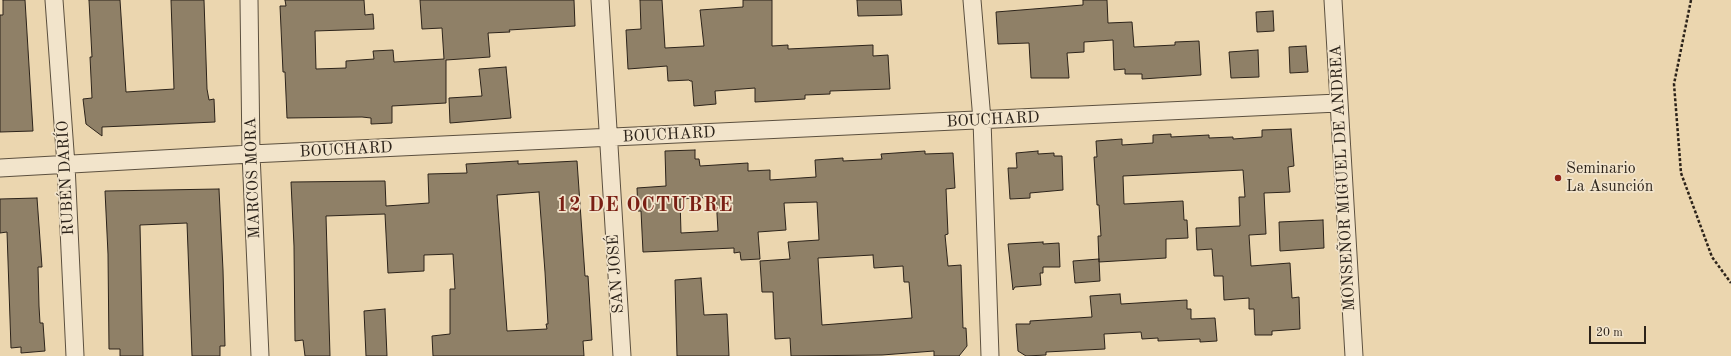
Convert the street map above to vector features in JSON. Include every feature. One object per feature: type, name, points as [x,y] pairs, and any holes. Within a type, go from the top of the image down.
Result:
[{"type":"street","name":"RUBÉN DARÍO","points":[[54,0],[66,165],[75,356]]},
{"type":"street","name":"MARCOS MORA","points":[[249,0],[251,154],[260,356]]},
{"type":"street","name":"SAN JOSÉ","points":[[600,0],[622,356]]},
{"type":"street","points":[[972,0],[982,120],[990,356]]},
{"type":"street","name":"MONSEÑOR MIGUEL DE ANDREA","points":[[1333,0],[1354,356]]},
{"type":"street","name":"BOUCHARD","points":[[0,168],[251,154],[1338,103]]},
{"type":"path","points":[[1691,0],[1674,84],[1681,173],[1712,256],[1731,283]]},
{"type":"building","points":[[3,0],[25,0],[33,131],[0,132],[0,15],[3,15]]},
{"type":"building","points":[[89,0],[120,0],[126,92],[174,89],[171,0],[204,0],[207,89],[209,100],[214,99],[215,122],[102,127],[102,136],[86,124],[83,99],[92,98],[90,57],[92,57]]},
{"type":"building","points":[[285,0],[364,0],[365,15],[373,14],[374,29],[315,31],[316,69],[346,68],[346,61],[374,59],[373,51],[393,50],[394,62],[444,59],[442,28],[422,29],[420,0],[574,0],[575,26],[509,30],[510,32],[488,33],[490,57],[446,60],[446,103],[392,106],[392,123],[371,124],[371,118],[362,117],[287,118],[280,6],[286,6]]},
{"type":"building","points":[[640,0],[662,0],[665,48],[704,46],[700,10],[743,7],[743,0],[772,0],[772,46],[788,45],[788,49],[873,45],[873,56],[888,55],[890,89],[830,91],[830,94],[805,95],[805,99],[755,102],[755,88],[715,91],[716,104],[694,106],[692,81],[668,81],[667,66],[628,69],[626,30],[641,29]]},
{"type":"building","points":[[857,0],[901,0],[902,15],[858,16]]},
{"type":"building","points":[[1083,0],[1107,0],[1108,23],[1132,22],[1134,47],[1175,45],[1175,42],[1199,41],[1201,75],[1142,79],[1142,74],[1125,74],[1125,69],[1114,70],[1113,40],[1084,42],[1084,52],[1067,53],[1069,78],[1031,78],[1029,43],[998,44],[996,12],[1083,5]]},
{"type":"building","points":[[1273,11],[1274,31],[1257,32],[1256,12]]},
{"type":"building","points":[[1306,46],[1308,72],[1290,73],[1289,47]]},
{"type":"building","points":[[1258,50],[1259,77],[1231,78],[1229,52]]},
{"type":"building","points":[[506,67],[511,118],[450,123],[449,98],[482,96],[479,69]]},
{"type":"building","points":[[1291,129],[1294,166],[1288,167],[1290,192],[1264,193],[1266,234],[1249,235],[1251,266],[1290,263],[1292,298],[1299,297],[1300,329],[1272,331],[1272,335],[1255,335],[1254,309],[1249,309],[1249,298],[1224,300],[1223,276],[1214,276],[1212,249],[1197,250],[1196,228],[1240,226],[1239,197],[1245,197],[1243,170],[1123,176],[1124,204],[1183,201],[1184,220],[1187,220],[1188,238],[1166,239],[1166,258],[1099,262],[1098,236],[1101,236],[1099,205],[1097,205],[1094,157],[1097,157],[1096,141],[1122,139],[1122,145],[1153,143],[1153,135],[1171,134],[1171,137],[1209,135],[1209,138],[1233,137],[1233,139],[1262,137],[1262,130]]},
{"type":"building","points":[[695,150],[695,159],[699,159],[700,166],[748,163],[748,171],[770,170],[770,180],[816,177],[815,160],[843,158],[843,161],[882,159],[881,154],[925,151],[925,154],[953,153],[955,188],[946,189],[948,234],[945,235],[948,266],[961,265],[963,328],[966,328],[967,346],[959,356],[934,356],[934,351],[882,355],[791,356],[790,338],[775,339],[773,292],[762,292],[760,261],[790,259],[788,242],[819,240],[817,202],[784,203],[786,230],[758,232],[760,259],[741,260],[740,252],[734,253],[734,248],[643,252],[641,211],[638,211],[637,188],[666,186],[665,151]],"holes":[[[716,197],[718,231],[681,233],[680,199]],[[873,255],[874,268],[903,266],[904,282],[909,282],[912,318],[822,325],[818,258]]]},
{"type":"building","points":[[1038,151],[1038,154],[1054,153],[1054,156],[1062,156],[1063,190],[1030,193],[1030,198],[1010,199],[1008,168],[1017,168],[1016,153]]},
{"type":"building","points":[[518,161],[518,164],[577,161],[585,276],[588,276],[592,340],[583,341],[584,356],[433,356],[432,336],[450,334],[450,289],[455,289],[453,254],[424,255],[424,271],[388,273],[385,214],[326,216],[330,356],[305,356],[303,340],[295,341],[294,246],[291,182],[385,181],[386,206],[429,203],[428,174],[467,173],[466,164]],"holes":[[[539,192],[545,272],[547,329],[507,331],[497,195]]]},
{"type":"building","points":[[219,189],[225,346],[220,346],[220,356],[192,356],[187,223],[140,225],[143,356],[120,356],[120,349],[109,349],[108,254],[105,191]]},
{"type":"building","points":[[37,198],[42,267],[38,267],[39,306],[40,323],[43,323],[45,351],[21,353],[21,347],[11,348],[7,232],[0,233],[0,199]]},
{"type":"building","points":[[1323,220],[1324,248],[1280,251],[1279,222]]},
{"type":"building","points":[[1043,242],[1043,244],[1059,243],[1060,267],[1043,267],[1043,273],[1040,273],[1041,285],[1015,287],[1013,290],[1008,244]]},
{"type":"building","points":[[1099,259],[1100,281],[1075,283],[1073,261]]},
{"type":"building","points":[[701,278],[704,315],[727,314],[729,356],[677,356],[675,280]]},
{"type":"building","points":[[1120,294],[1121,304],[1187,300],[1187,309],[1191,309],[1191,319],[1215,318],[1217,341],[1200,342],[1200,339],[1158,341],[1158,338],[1142,339],[1141,332],[1104,334],[1105,349],[1046,352],[1046,355],[1026,356],[1018,351],[1016,324],[1030,324],[1030,321],[1092,317],[1090,296]]},
{"type":"building","points":[[385,309],[387,356],[366,356],[364,311]]},
{"type":"place","name":"Seminario La Asunción","points":[[1558,178]]},
{"type":"district","name":"12 DE OCTUBRE","points":[[645,206]]}]
